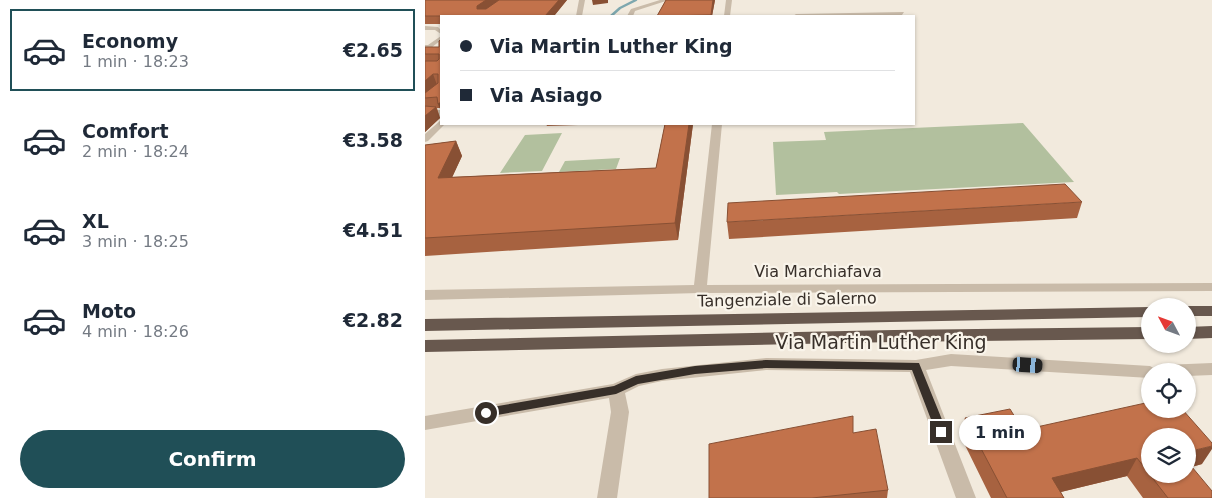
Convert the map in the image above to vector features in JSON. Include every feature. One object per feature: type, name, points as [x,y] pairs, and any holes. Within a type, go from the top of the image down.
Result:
[{"type":"highway","points":[[1196,311],[1212,311]]},
{"type":"highway","name":"Tangenziale di Salerno","points":[[425,325],[1141,312]]},
{"type":"highway","points":[[1196,332],[1212,332]]},
{"type":"highway","points":[[425,346],[894,336],[1141,333]]},
{"type":"street","points":[[579,15],[582,0]]},
{"type":"street","points":[[630,15],[633,10],[665,0]]},
{"type":"street","points":[[727,15],[729,0]]},
{"type":"street","points":[[831,15],[902,13]]},
{"type":"street","points":[[425,28],[436,28],[440,32]]},
{"type":"street","points":[[425,47],[440,39]]},
{"type":"street","points":[[428,53],[440,47]]},
{"type":"street","points":[[425,113],[440,113]]},
{"type":"street","points":[[425,139],[440,124]]},
{"type":"street","points":[[700,289],[717,125]]},
{"type":"street","name":"Via Marchiafava","points":[[425,295],[700,289],[1212,288]]},
{"type":"street","name":"Via Martin Luther King","points":[[425,423],[616,390],[636,380],[661,375],[766,364],[916,366],[951,360],[1141,374]]},
{"type":"street","points":[[916,366],[966,498]]},
{"type":"street","points":[[1196,370],[1212,369]]},
{"type":"street","points":[[607,498],[620,412],[616,390]]},
{"type":"green space","points":[[1023,123],[1074,182],[839,194],[837,192],[776,195],[773,142],[826,140],[824,132]]},
{"type":"green space","points":[[562,133],[542,171],[500,173],[525,135]]},
{"type":"green space","points":[[620,158],[616,169],[559,172],[565,161]]},
{"type":"building","points":[[425,0],[486,0],[477,6],[477,9],[486,9],[499,0],[559,0],[546,15],[425,16]]},
{"type":"building","points":[[666,0],[713,0],[711,15],[658,15]]},
{"type":"building","points":[[439,41],[440,103],[438,104],[437,97],[425,98],[425,93],[438,83],[438,74],[433,74],[425,81],[425,61],[437,61],[439,54],[425,54],[425,47],[439,47]]},
{"type":"building","points":[[425,106],[436,107],[425,116]]},
{"type":"building","points":[[665,125],[689,125],[675,223],[425,238],[425,145],[456,141],[438,178],[656,168]]},
{"type":"building","points":[[1065,184],[1082,202],[727,222],[728,203]]},
{"type":"building","points":[[1141,404],[1141,418],[1190,418],[1212,443],[1212,446],[1196,450],[1196,428],[1141,428],[1141,463],[1137,458],[1052,478],[1064,498],[1007,498],[965,418],[1010,409],[1023,430]]},
{"type":"building","points":[[853,416],[853,433],[876,429],[888,490],[812,498],[709,498],[709,444]]},
{"type":"building","points":[[1196,472],[1212,491],[1212,498],[1168,498],[1156,483],[1196,483]]},
{"type":"waterway","points":[[612,15],[620,8],[636,0]]},
{"type":"route","points":[[486,413],[616,390],[636,380],[695,370],[766,364],[916,366],[941,432]]}]
